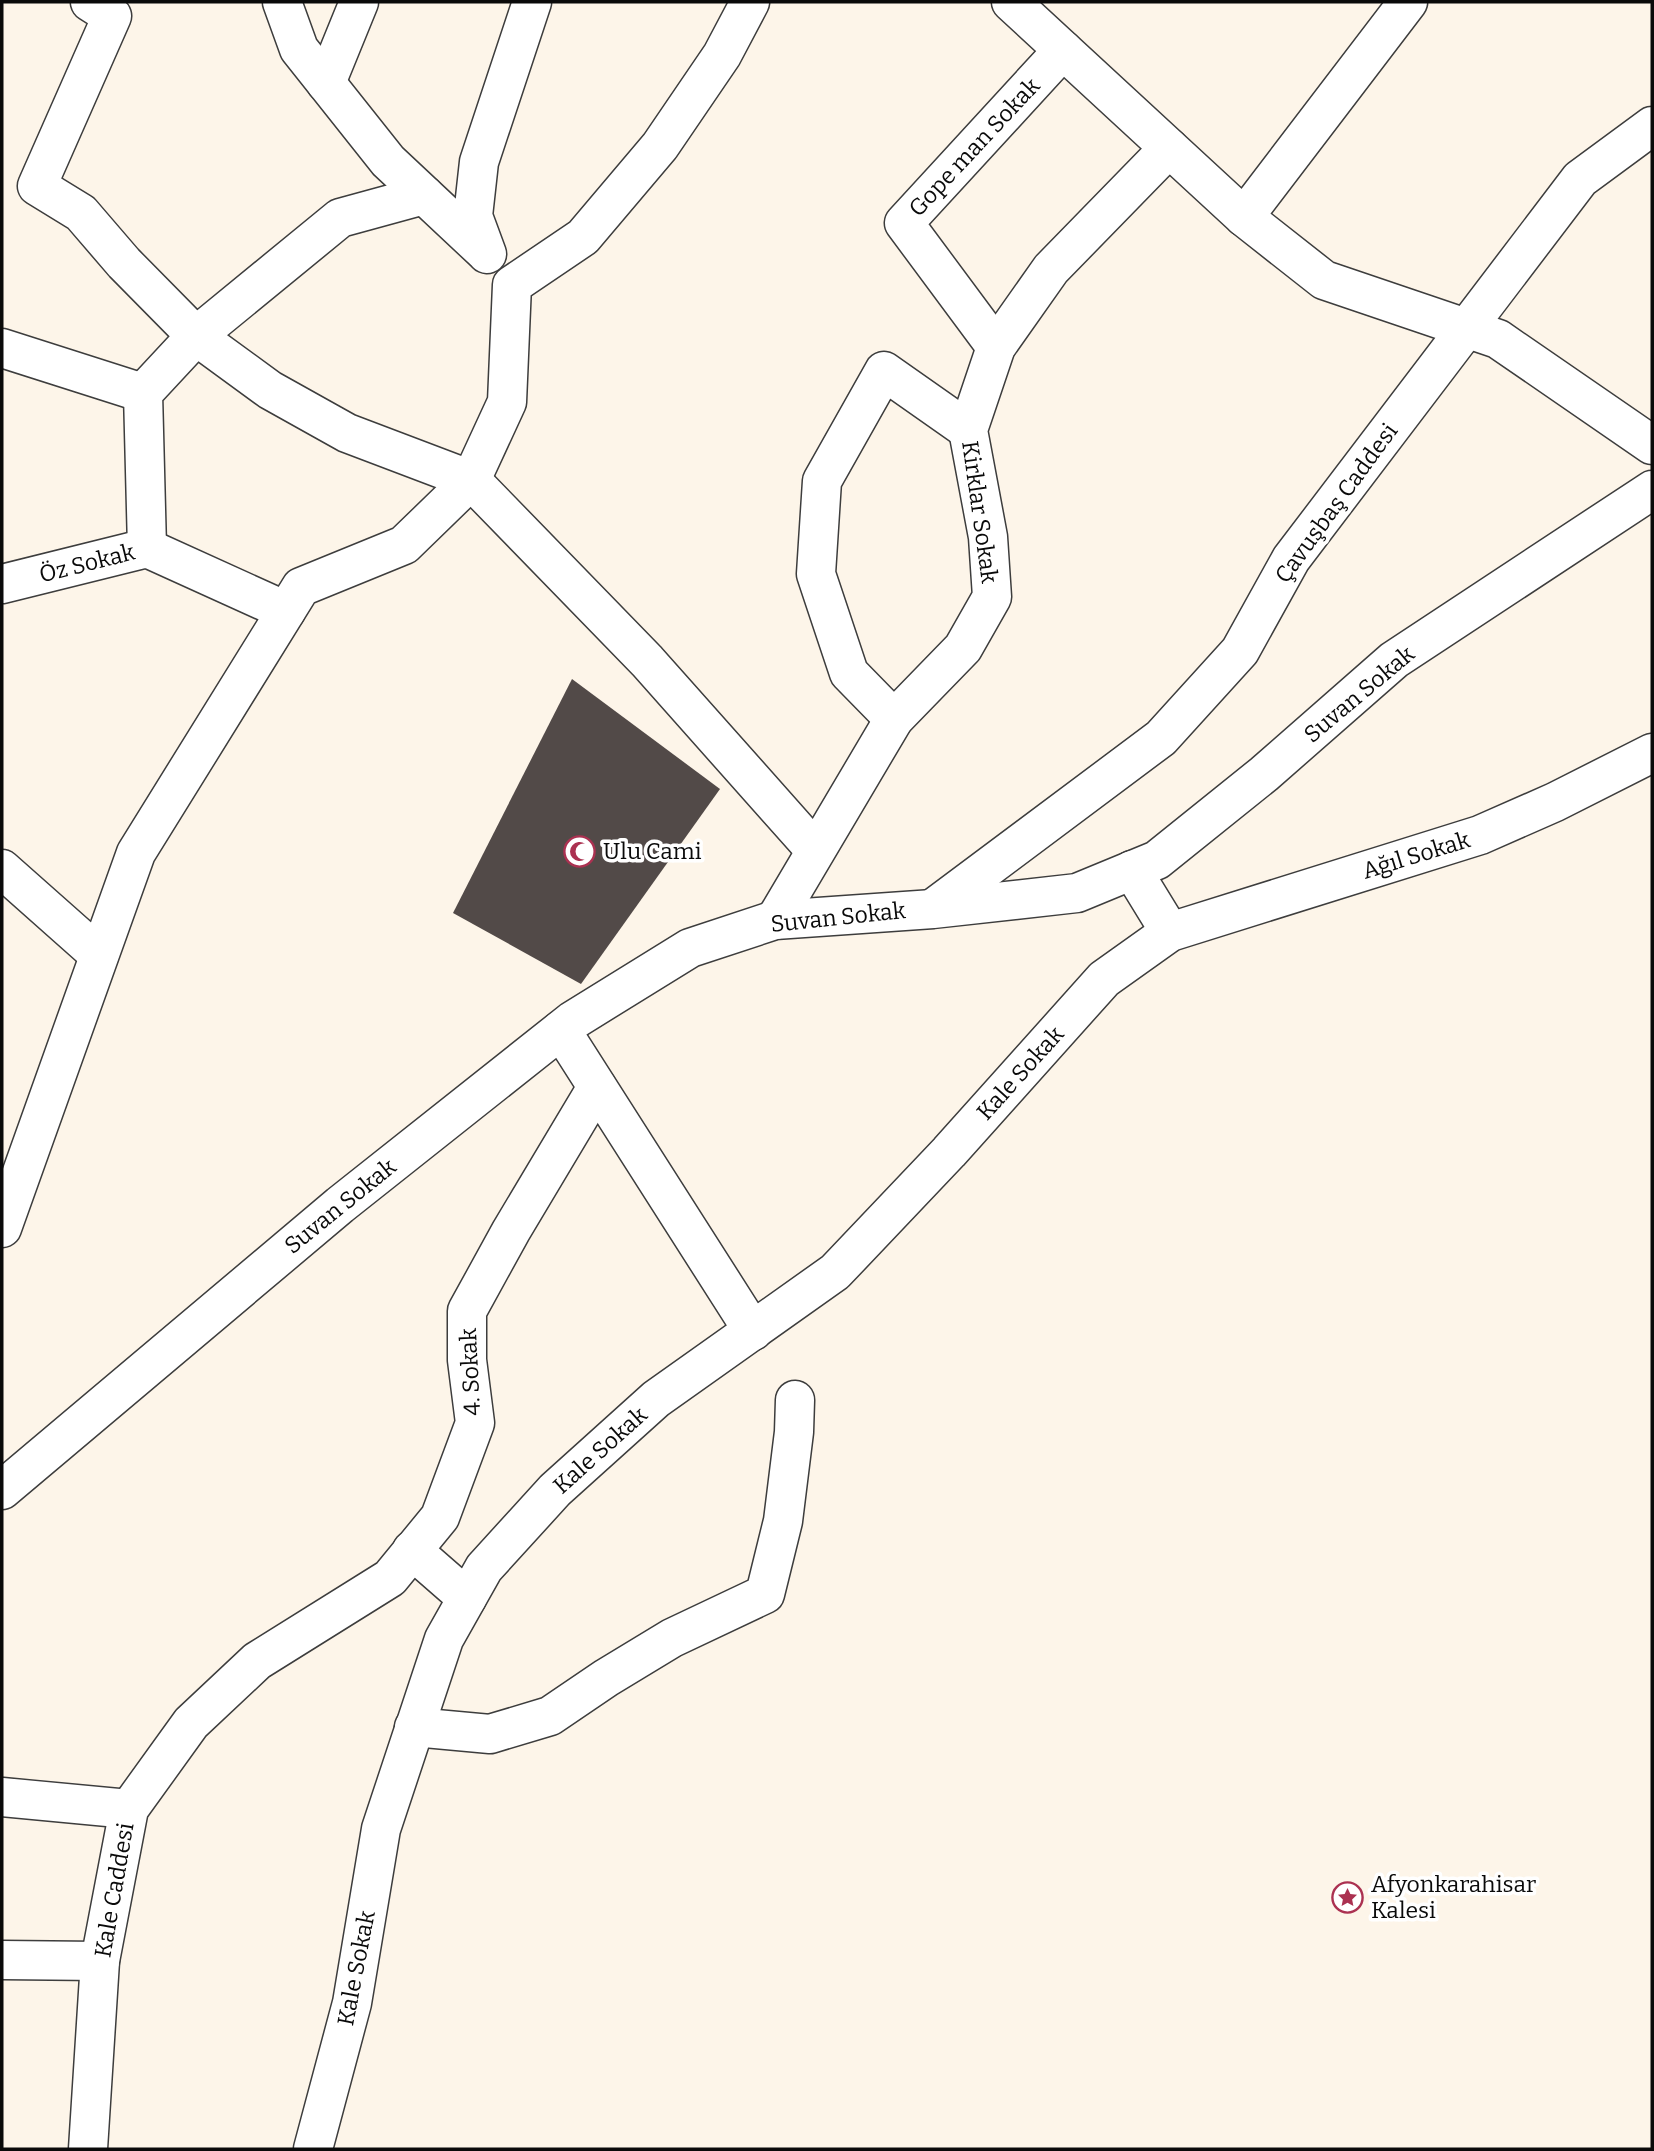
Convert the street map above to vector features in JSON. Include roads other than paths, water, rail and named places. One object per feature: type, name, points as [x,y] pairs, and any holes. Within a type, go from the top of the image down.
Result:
[{"type":"street","points":[[90,2],[113,16],[37,186],[80,213],[124,263],[196,336],[270,390],[347,433],[471,480],[647,661],[815,850]]},
{"type":"street","points":[[2,1228],[136,853],[301,587],[404,545],[471,480],[507,402],[512,285],[484,251],[388,162],[299,49],[282,2]]},
{"type":"street","points":[[326,83],[359,2]]},
{"type":"street","points":[[484,251],[473,216],[480,162],[532,2]]},
{"type":"street","points":[[512,285],[583,237],[626,187],[660,146],[714,66],[750,2]]},
{"type":"street","points":[[1011,2],[1244,217],[1324,280],[1498,339],[1652,445]]},
{"type":"street","points":[[1244,217],[1408,2]]},
{"type":"street","name":"Gope man Sokak","points":[[996,347],[904,223],[1063,50]]},
{"type":"street","name":"Çavuşbaş Caddesi","points":[[933,909],[1161,738],[1240,651],[1291,559],[1580,179],[1652,127]]},
{"type":"street","name":"Kirklar Sokak","points":[[775,920],[894,719],[963,648],[992,597],[988,537],[968,430],[996,347],[1051,270],[1169,148]]},
{"type":"street","points":[[147,548],[143,393],[196,336],[340,218],[424,195]]},
{"type":"street","points":[[2,348],[143,393]]},
{"type":"street","points":[[894,719],[849,673],[816,574],[822,481],[884,371],[968,430]]},
{"type":"street","name":"Suvan Sokak","points":[[2,1490],[340,1205],[572,1021],[690,948],[775,920],[933,909],[1077,893],[1157,860],[1265,774],[1394,660],[1652,489]]},
{"type":"street","name":"Öz Sokak","points":[[2,584],[147,548],[286,611]]},
{"type":"street","name":"Ağıl Sokak","points":[[1170,932],[1480,835],[1555,802],[1652,753]]},
{"type":"street","points":[[2,869],[99,955]]},
{"type":"street","points":[[1132,870],[1170,932]]},
{"type":"street","name":"Kale Sokak","points":[[313,2149],[352,2003],[381,1829],[444,1639],[484,1568],[555,1490],[656,1399],[835,1272],[949,1152],[1104,979],[1170,932]]},
{"type":"street","points":[[561,1030],[752,1331]]},
{"type":"street","name":"4. Sokak","points":[[412,1550],[440,1517],[475,1423],[467,1360],[467,1311],[511,1231],[597,1087]]},
{"type":"street","points":[[414,1727],[490,1734],[550,1716],[672,1638],[765,1594],[783,1521],[794,1432],[795,1399]]},
{"type":"street","points":[[412,1550],[467,1598]]},
{"type":"street","name":"Kale Caddesi","points":[[88,2149],[100,1961],[129,1808],[191,1723],[257,1661],[390,1578],[412,1550]]},
{"type":"street","points":[[2,1797],[129,1808]]},
{"type":"street","points":[[2,1960],[100,1961]]},
{"type":"place","name":"Ulu Cami","points":[[580,851]]},
{"type":"place","name":"Afyonkarahisar Kalesi","points":[[1348,1897]]}]
